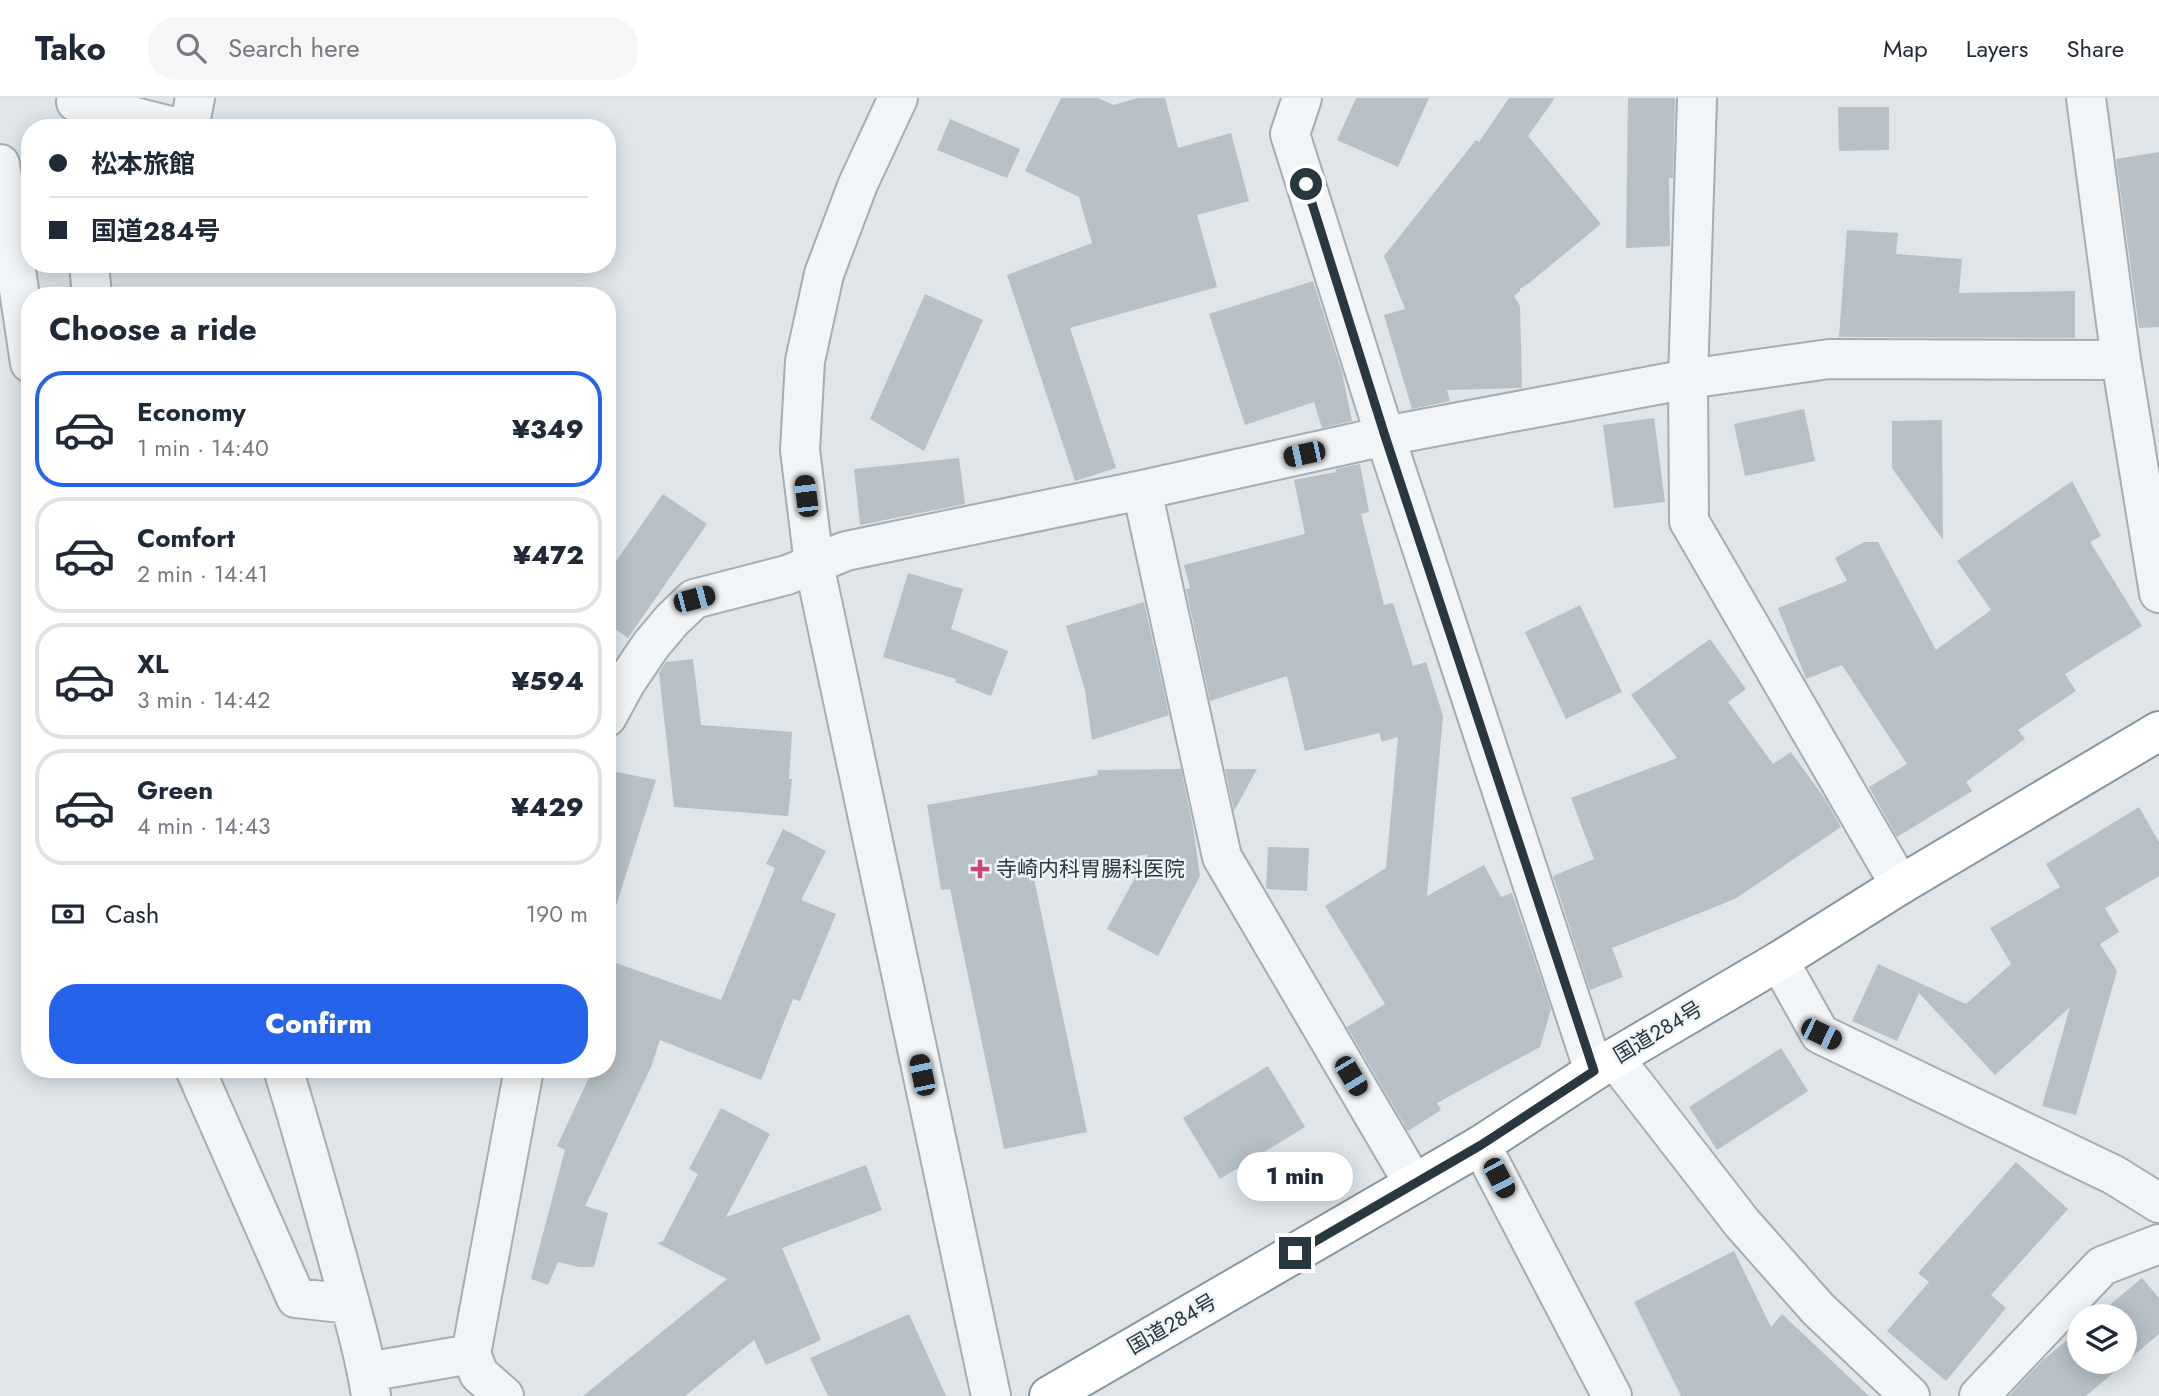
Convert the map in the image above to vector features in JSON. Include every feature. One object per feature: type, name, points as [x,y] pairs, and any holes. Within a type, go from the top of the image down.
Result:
[{"type":"highway","name":"国道284号","points":[[1049,1396],[1481,1145],[1604,1065],[2159,732]]},
{"type":"street","points":[[191,119],[195,98]]},
{"type":"street","points":[[898,98],[858,184],[824,274],[805,361],[800,450],[814,564],[991,1396]]},
{"type":"street","points":[[1302,98],[1290,134],[1385,436],[1604,1065],[1818,1309],[1910,1396]]},
{"type":"street","points":[[1697,98],[1688,379],[1689,521],[1900,885]]},
{"type":"street","points":[[2086,98],[2121,360],[2159,593]]},
{"type":"street","points":[[76,109],[130,119]]},
{"type":"street","points":[[0,164],[21,303]]},
{"type":"street","points":[[616,700],[651,645],[694,599],[787,575],[846,551],[1142,490],[1385,436],[1688,379],[1829,359],[2121,360]]},
{"type":"street","points":[[1142,490],[1222,857],[1414,1184]]},
{"type":"street","points":[[1779,961],[1821,1034],[2114,1174],[2159,1203]]},
{"type":"street","points":[[199,1078],[296,1298],[350,1304]]},
{"type":"street","points":[[286,1078],[350,1304],[369,1384],[471,1354]]},
{"type":"street","points":[[504,1396],[479,1374],[471,1354],[522,1078]]},
{"type":"street","points":[[1481,1145],[1612,1396]]},
{"type":"street","points":[[1979,1396],[2102,1266],[2159,1244]]},
{"type":"building","points":[[1061,98],[1098,98],[1113,105],[1138,98],[1165,98],[1178,148],[1231,133],[1249,201],[1197,215],[1217,287],[1070,328],[1116,468],[1075,481],[1007,275],[1092,243],[1079,197],[1025,171]]},
{"type":"building","points":[[1356,98],[1429,98],[1398,167],[1337,140]]},
{"type":"building","points":[[1509,98],[1555,98],[1528,136],[1601,224],[1514,296],[1520,306],[1522,388],[1447,390],[1450,401],[1412,409],[1384,315],[1405,309],[1384,256],[1476,140],[1479,142]]},
{"type":"building","points":[[1628,98],[1675,98],[1673,178],[1669,178],[1670,246],[1626,248]]},
{"type":"building","points":[[1838,107],[1889,107],[1889,150],[1839,151]]},
{"type":"building","points":[[950,119],[1020,149],[1007,178],[937,150]]},
{"type":"building","points":[[2159,152],[2159,327],[2139,328],[2116,159]]},
{"type":"building","points":[[1847,230],[1898,233],[1896,254],[1962,259],[1959,293],[2075,291],[2075,338],[1839,337]]},
{"type":"building","points":[[1313,281],[1342,372],[1352,421],[1322,428],[1314,402],[1245,425],[1209,314]]},
{"type":"building","points":[[925,294],[983,320],[924,451],[870,419]]},
{"type":"building","points":[[1804,409],[1815,461],[1745,476],[1734,424]]},
{"type":"building","points":[[1654,418],[1665,502],[1614,508],[1603,425]]},
{"type":"building","points":[[1942,420],[1943,540],[1892,468],[1892,421]]},
{"type":"building","points":[[959,458],[965,504],[860,525],[854,469]]},
{"type":"building","points":[[1360,464],[1369,512],[1361,514],[1384,605],[1393,603],[1413,666],[1426,662],[1443,716],[1427,896],[1484,865],[1501,897],[1512,893],[1551,1009],[1540,1047],[1437,1103],[1441,1110],[1408,1131],[1347,1027],[1385,1004],[1325,906],[1386,868],[1398,737],[1382,742],[1379,733],[1305,751],[1287,676],[1210,701],[1186,589],[1190,588],[1184,565],[1305,534],[1294,480],[1336,472],[1336,469]]},
{"type":"building","points":[[2072,481],[2101,536],[2090,542],[2142,626],[2065,674],[2076,691],[2018,730],[2025,739],[1966,782],[1972,791],[1897,837],[1869,787],[1907,764],[1842,665],[1806,679],[1778,608],[1847,581],[1835,558],[1864,542],[1878,542],[1936,650],[1991,610],[1957,561]]},
{"type":"building","points":[[663,494],[707,524],[628,638],[616,629],[616,561]]},
{"type":"building","points":[[908,573],[963,589],[951,629],[1008,651],[991,696],[955,682],[956,679],[883,657]]},
{"type":"building","points":[[1144,602],[1169,715],[1092,740],[1085,690],[1066,626]]},
{"type":"building","points":[[1580,605],[1622,692],[1566,719],[1525,632]]},
{"type":"building","points":[[1710,639],[1746,689],[1728,702],[1773,764],[1791,752],[1825,799],[1841,827],[1735,899],[1612,948],[1623,977],[1590,990],[1553,876],[1594,859],[1571,798],[1677,758],[1631,695]]},
{"type":"building","points":[[693,659],[701,725],[792,732],[789,779],[792,779],[788,816],[674,807],[659,673],[666,662]]},
{"type":"building","points":[[1181,769],[1200,876],[1158,956],[1107,929],[1148,854],[1033,874],[1087,1132],[1004,1149],[950,889],[941,890],[927,805],[1098,775],[1097,770]]},
{"type":"building","points":[[1225,769],[1257,769],[1234,811]]},
{"type":"building","points":[[616,772],[656,780],[616,906]]},
{"type":"building","points":[[2139,807],[2159,842],[2159,876],[2105,908],[2119,932],[2100,944],[2117,971],[2076,1115],[2042,1106],[2070,1007],[1995,1075],[1919,993],[1897,1041],[1852,1021],[1878,964],[1966,1004],[2011,964],[1990,928],[2060,887],[2046,864]]},
{"type":"building","points":[[783,829],[826,851],[801,900],[836,914],[800,1001],[793,999],[761,1080],[660,1040],[651,1067],[585,1206],[608,1213],[594,1267],[558,1262],[548,1285],[531,1279],[565,1150],[557,1146],[589,1078],[616,1078],[616,963],[721,1000],[775,868],[766,864]]},
{"type":"building","points":[[1268,847],[1309,848],[1307,891],[1266,889]]},
{"type":"building","points":[[1781,1048],[1808,1091],[1717,1150],[1689,1107]]},
{"type":"building","points":[[1268,1066],[1305,1127],[1220,1179],[1183,1118]]},
{"type":"building","points":[[721,1108],[770,1134],[726,1217],[866,1165],[882,1210],[782,1248],[821,1340],[766,1365],[754,1340],[685,1396],[583,1396],[727,1279],[657,1243],[663,1241],[698,1174],[689,1169]]},
{"type":"building","points":[[2016,1162],[2068,1209],[1991,1295],[2006,1308],[1946,1381],[1887,1331],[1929,1282],[1918,1273]]},
{"type":"building","points":[[1734,1251],[1771,1327],[1782,1314],[1869,1396],[1681,1396],[1634,1302]]},
{"type":"building","points":[[2142,1278],[2159,1298],[2159,1334],[2137,1353],[2137,1304],[2111,1304]]},
{"type":"building","points":[[909,1314],[946,1396],[828,1396],[810,1358]]},
{"type":"building","points":[[2067,1340],[2067,1374],[2112,1374],[2086,1396],[2009,1396],[2042,1361]]},
{"type":"place","name":"寺崎内科胃腸科医院","points":[[980,869]]},
{"type":"route","points":[[1295,1253],[1481,1145],[1594,1071],[1385,436],[1306,184]]}]
